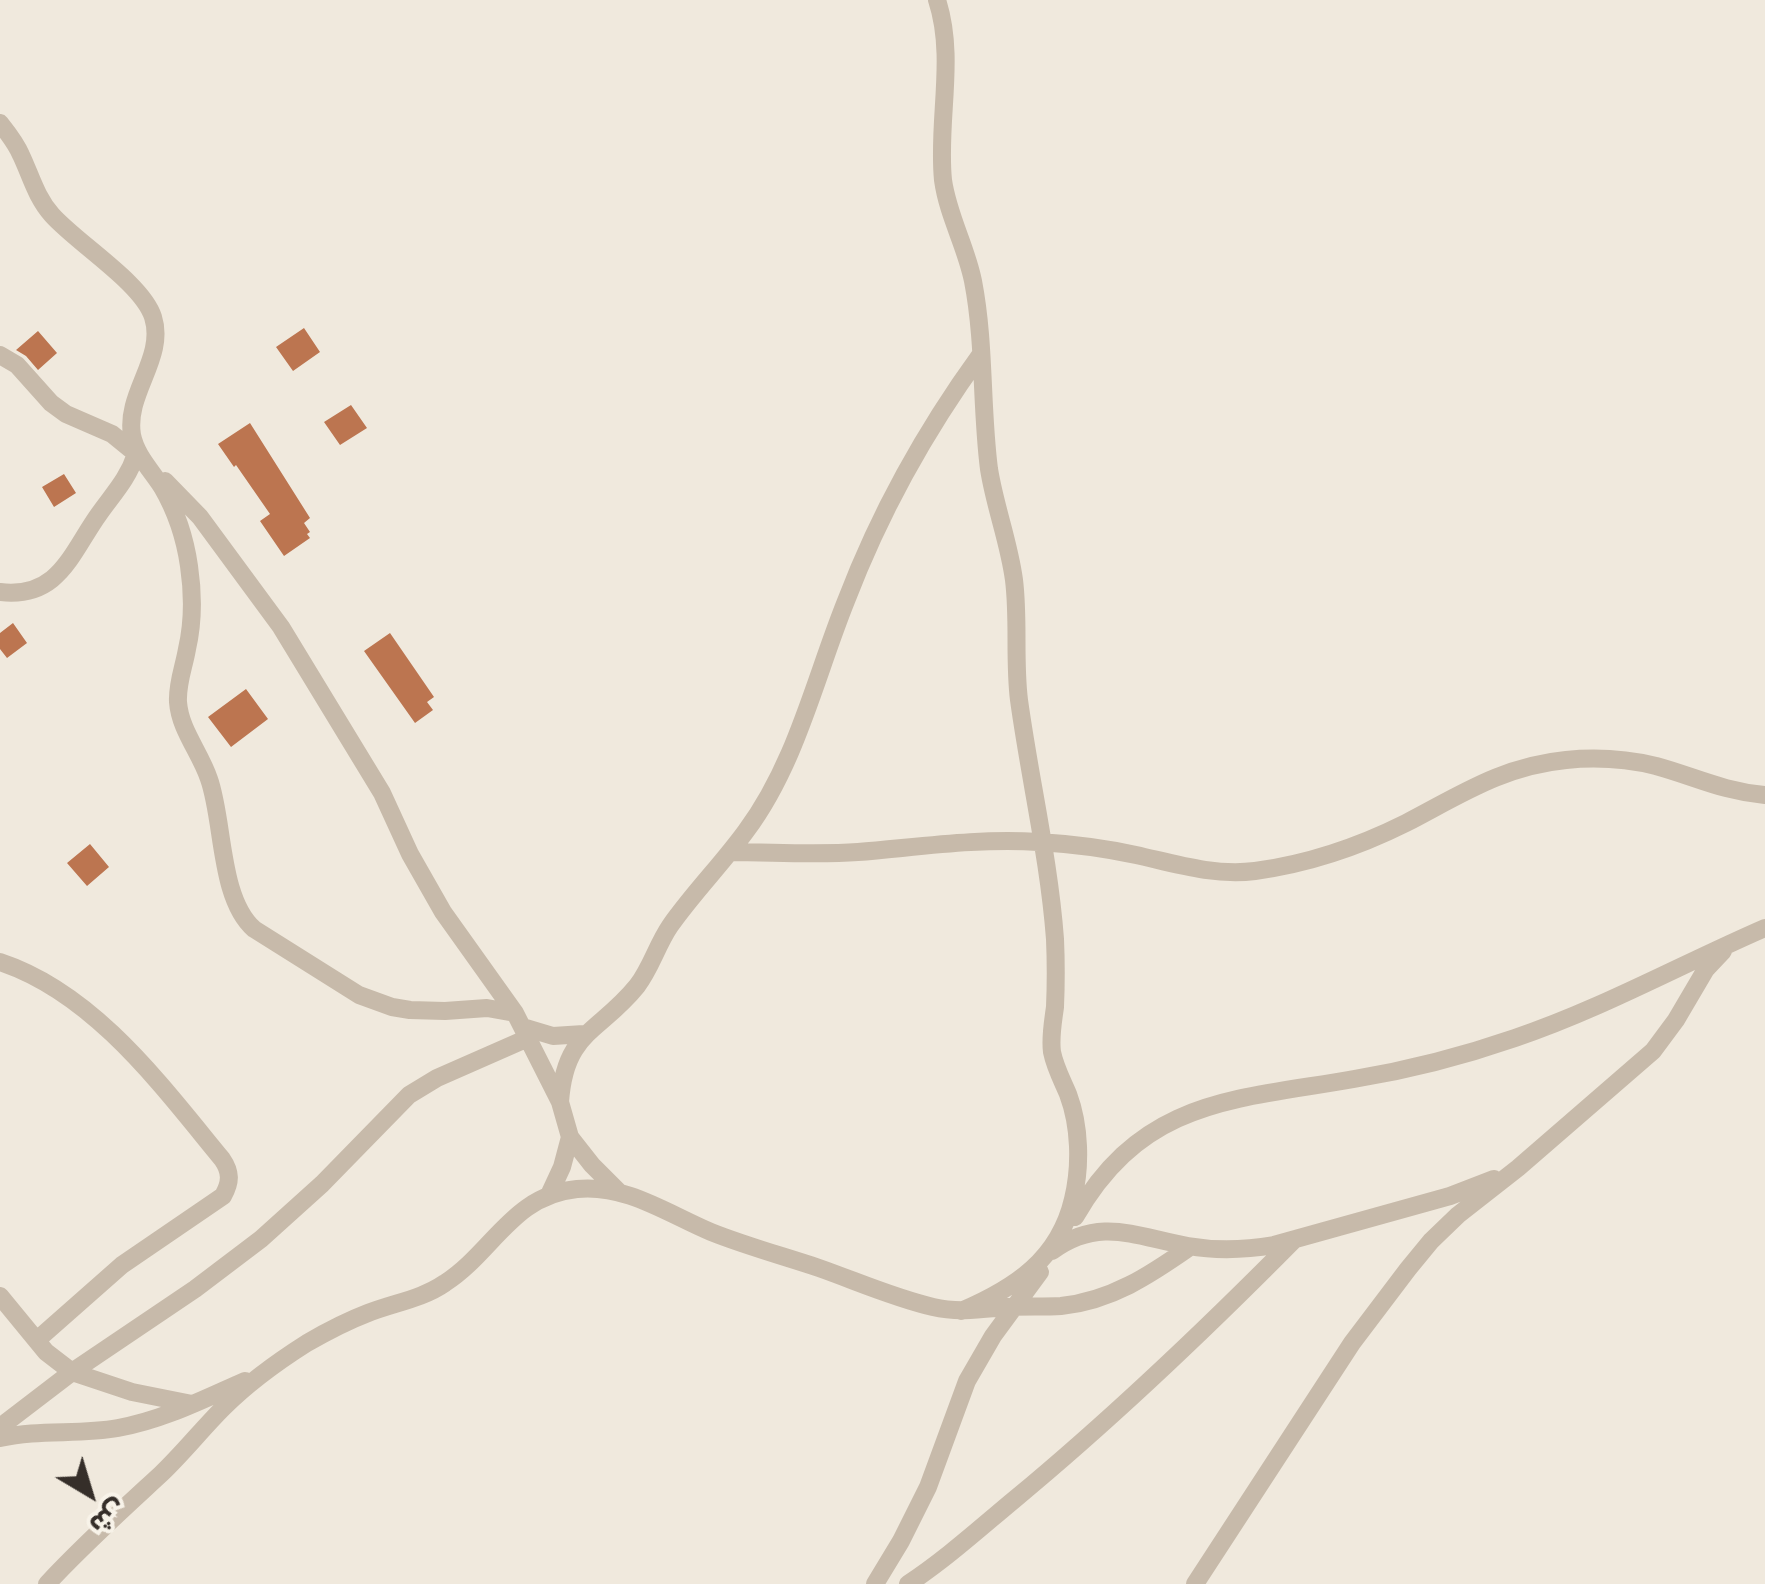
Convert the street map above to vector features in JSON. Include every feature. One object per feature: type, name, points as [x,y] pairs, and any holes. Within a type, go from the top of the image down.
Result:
[{"type":"street","points":[[937,0],[945,40],[944,180],[972,278],[990,473],[1012,564],[1016,677],[1055,938],[1052,1051],[1074,1113],[1078,1153],[1073,1200],[1060,1233],[1040,1262]]},
{"type":"street","points":[[0,123],[17,146],[39,198],[140,294],[154,320],[155,348],[131,421],[139,456],[164,492],[186,548],[191,588],[190,629],[178,703],[187,735],[212,790],[221,846],[242,916],[254,929],[359,996],[376,1002],[410,1010],[487,1008],[553,1036],[584,1034]]},
{"type":"street","points":[[560,1102],[566,1066],[584,1034],[636,986],[672,924],[764,806],[783,768],[880,519],[925,436],[981,354]]},
{"type":"street","points":[[0,355],[28,376],[50,403],[112,434],[200,517],[281,627],[382,793],[443,912],[522,1026],[560,1102],[570,1137],[618,1191]]},
{"type":"street","points":[[0,592],[27,591],[60,574],[139,456]]},
{"type":"street","points":[[730,852],[825,854],[970,841],[1042,842],[1120,852],[1188,868],[1252,872],[1344,848],[1510,770],[1567,760],[1595,758],[1652,765],[1727,790],[1765,795]]},
{"type":"street","points":[[875,1584],[921,1501],[967,1381],[993,1336],[1081,1206],[1111,1168],[1143,1138],[1176,1118],[1213,1104],[1412,1068],[1481,1049],[1566,1019],[1765,928]]},
{"type":"street","points":[[1195,1584],[1375,1310],[1431,1241],[1653,1050],[1706,969],[1735,941]]},
{"type":"street","points":[[0,962],[52,985],[93,1016],[181,1110],[228,1167],[230,1177],[224,1196],[122,1265],[37,1340]]},
{"type":"street","points":[[0,1427],[260,1238],[322,1184],[409,1095],[522,1026]]},
{"type":"street","points":[[549,1195],[570,1137]]},
{"type":"street","points":[[961,1311],[1004,1291],[1056,1248],[1078,1236],[1108,1230],[1190,1247],[1253,1248],[1450,1196],[1518,1168]]},
{"type":"street","points":[[47,1584],[106,1522],[161,1474],[262,1374],[338,1326],[440,1287],[460,1273],[510,1220],[549,1195],[572,1189],[618,1191],[756,1248],[929,1306],[961,1311],[1062,1306],[1102,1297],[1140,1280],[1190,1247]]},
{"type":"street","points":[[908,1584],[1084,1442],[1295,1239]]},
{"type":"street","points":[[0,1296],[58,1363],[72,1372],[132,1392],[193,1404]]},
{"type":"street","points":[[0,1438],[33,1432],[121,1428],[146,1422],[262,1374]]},
{"type":"building","points":[[304,328],[320,352],[293,371],[276,347]]},
{"type":"building","points":[[38,331],[57,353],[38,370],[16,350]]},
{"type":"building","points":[[351,405],[367,428],[340,445],[324,422]]},
{"type":"building","points":[[250,423],[310,518],[304,523],[310,538],[284,556],[260,521],[270,514],[218,444]]},
{"type":"building","points":[[64,474],[76,493],[54,507],[42,487]]},
{"type":"building","points":[[13,623],[27,643],[7,658],[0,649],[0,633]]},
{"type":"building","points":[[390,633],[434,697],[427,702],[433,710],[415,723],[364,651]]},
{"type":"building","points":[[246,689],[268,719],[231,747],[208,717]]},
{"type":"building","points":[[90,844],[109,867],[87,886],[67,863]]}]
